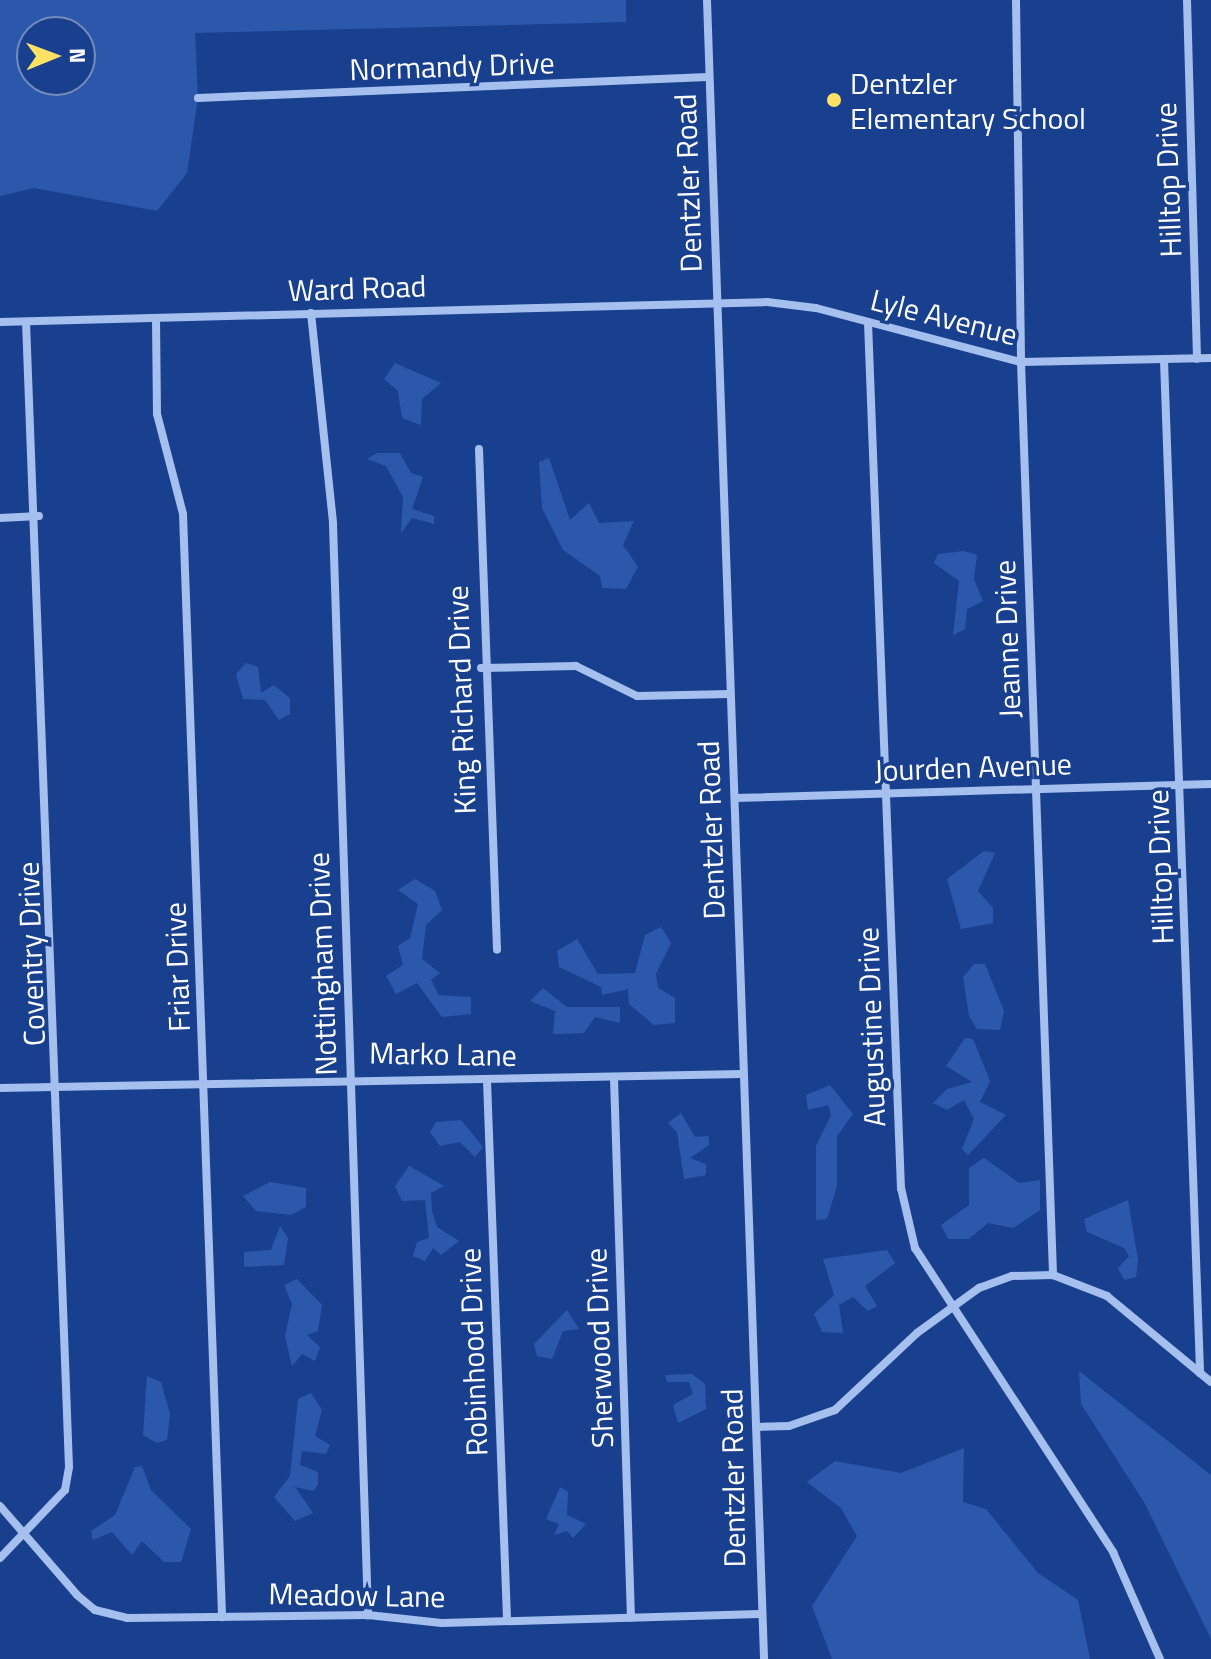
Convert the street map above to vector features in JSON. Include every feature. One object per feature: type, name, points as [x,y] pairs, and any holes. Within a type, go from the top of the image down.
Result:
[{"type":"street","name":"Dentzler Road","points":[[707,0],[742,1074],[757,1427],[760,1614],[764,1659]]},
{"type":"street","name":"Jeanne Drive","points":[[1016,0],[1021,362],[1053,1275]]},
{"type":"street","name":"Hilltop Drive","points":[[1187,0],[1197,359]]},
{"type":"street","name":"Normandy Drive","points":[[198,98],[708,77]]},
{"type":"street","name":"Lyle Avenue","points":[[715,303],[816,308],[1021,362],[1211,358]]},
{"type":"street","name":"Ward Road","points":[[0,322],[715,303]]},
{"type":"street","name":"Nottingham Drive","points":[[311,313],[333,524],[368,1615]]},
{"type":"street","name":"Friar Drive","points":[[156,319],[157,414],[183,514],[222,1617]]},
{"type":"street","name":"Coventry Drive","points":[[0,1558],[26,1536],[65,1490],[69,1467],[39,516],[26,322]]},
{"type":"street","name":"Augustine Drive","points":[[868,322],[901,1188],[915,1248],[950,1309],[1113,1552],[1160,1659]]},
{"type":"street","name":"Hilltop Drive","points":[[1164,360],[1200,1373]]},
{"type":"street","name":"King Richard Drive","points":[[479,449],[481,668],[497,950]]},
{"type":"street","points":[[0,518],[39,516]]},
{"type":"street","points":[[481,668],[576,666],[637,696],[730,694]]},
{"type":"street","name":"Jourden Avenue","points":[[735,798],[1211,784]]},
{"type":"street","name":"Marko Lane","points":[[0,1088],[350,1076],[487,1081],[742,1074]]},
{"type":"street","name":"Sherwood Drive","points":[[614,1078],[631,1618]]},
{"type":"street","name":"Robinhood Drive","points":[[487,1081],[507,1620]]},
{"type":"street","points":[[757,1427],[789,1426],[835,1410],[950,1309],[1012,1276],[1053,1275],[1107,1296],[1211,1382]]},
{"type":"street","name":"Meadow Lane","points":[[0,1506],[95,1610],[127,1618],[368,1615],[507,1620],[760,1614]]},
{"type":"shaded area","points":[[0,0],[626,0],[626,22],[195,33],[198,98],[187,173],[157,211],[34,188],[0,196]]},
{"type":"shaded area","points":[[395,363],[441,383],[422,399],[421,425],[402,418],[398,391],[384,379]]},
{"type":"shaded area","points":[[377,453],[400,453],[411,473],[423,477],[412,509],[434,516],[434,524],[412,518],[401,533],[403,497],[386,466],[367,459]]},
{"type":"shaded area","points":[[549,458],[570,520],[589,503],[599,523],[634,521],[623,545],[638,567],[626,589],[602,588],[600,576],[563,550],[542,508],[539,462]]},
{"type":"shaded area","points":[[964,551],[977,555],[974,579],[983,601],[967,609],[965,629],[953,635],[959,581],[934,563],[938,554]]},
{"type":"shaded area","points":[[246,663],[258,667],[261,693],[274,685],[290,698],[290,714],[279,720],[265,700],[243,699],[236,674]]},
{"type":"shaded area","points":[[984,851],[995,853],[978,891],[993,908],[993,923],[961,929],[947,879]]},
{"type":"shaded area","points":[[415,879],[435,891],[442,910],[426,925],[422,959],[440,973],[431,980],[439,995],[471,997],[471,1014],[442,1017],[417,983],[396,994],[386,976],[403,965],[398,946],[410,938],[418,904],[398,890]]},
{"type":"shaded area","points":[[661,927],[671,943],[656,974],[658,988],[675,998],[675,1023],[654,1025],[629,1004],[628,989],[602,995],[601,987],[559,967],[557,951],[577,939],[598,974],[635,973],[645,935]]},
{"type":"shaded area","points":[[974,964],[985,964],[1004,1011],[1000,1030],[977,1029],[969,1016],[963,977]]},
{"type":"shaded area","points":[[543,988],[567,1007],[620,1007],[620,1023],[595,1017],[584,1033],[553,1034],[555,1011],[530,1001]]},
{"type":"shaded area","points":[[965,1038],[973,1039],[990,1081],[980,1102],[1006,1115],[968,1155],[962,1149],[974,1119],[964,1100],[947,1110],[933,1103],[947,1089],[972,1082],[946,1066]]},
{"type":"shaded area","points":[[830,1085],[853,1114],[837,1136],[837,1186],[827,1219],[816,1220],[816,1146],[831,1115],[828,1105],[808,1110],[806,1095]]},
{"type":"shaded area","points":[[681,1113],[695,1137],[709,1136],[709,1145],[690,1158],[706,1164],[706,1175],[684,1179],[677,1132],[668,1123]]},
{"type":"shaded area","points":[[461,1120],[483,1147],[475,1157],[460,1142],[440,1146],[430,1132],[436,1122]]},
{"type":"shaded area","points":[[984,1158],[1019,1183],[1040,1180],[1040,1210],[1013,1228],[988,1223],[969,1239],[948,1239],[941,1225],[969,1205],[969,1168]]},
{"type":"shaded area","points":[[409,1166],[444,1186],[431,1193],[432,1211],[437,1227],[459,1241],[441,1255],[433,1248],[425,1261],[413,1256],[417,1242],[429,1238],[425,1200],[402,1201],[395,1186]]},
{"type":"shaded area","points":[[270,1182],[306,1188],[306,1207],[291,1215],[256,1211],[243,1196]]},
{"type":"shaded area","points":[[1128,1200],[1138,1260],[1136,1277],[1124,1280],[1118,1268],[1129,1256],[1124,1248],[1087,1232],[1084,1219]]},
{"type":"shaded area","points":[[280,1226],[288,1238],[284,1265],[244,1267],[244,1252],[271,1250]]},
{"type":"shaded area","points":[[887,1250],[895,1263],[865,1286],[877,1306],[868,1311],[853,1297],[839,1305],[843,1333],[822,1332],[814,1314],[834,1295],[823,1259]]},
{"type":"shaded area","points":[[297,1279],[322,1305],[318,1331],[307,1335],[320,1347],[315,1361],[302,1354],[292,1366],[285,1336],[292,1304],[284,1285]]},
{"type":"shaded area","points":[[567,1310],[579,1329],[563,1331],[552,1359],[537,1356],[534,1344]]},
{"type":"shaded area","points":[[1079,1371],[1211,1475],[1211,1639],[1144,1502],[1081,1404]]},
{"type":"shaded area","points":[[692,1374],[705,1384],[706,1409],[678,1423],[673,1405],[693,1394],[689,1382],[667,1382],[665,1375]]},
{"type":"shaded area","points":[[147,1376],[161,1382],[170,1414],[167,1440],[157,1443],[143,1435]]},
{"type":"shaded area","points":[[311,1393],[322,1410],[315,1436],[330,1445],[326,1454],[302,1451],[300,1465],[318,1472],[318,1484],[314,1491],[295,1487],[313,1513],[295,1521],[274,1497],[290,1476],[298,1399]]},
{"type":"shaded area","points":[[964,1448],[963,1502],[986,1509],[1038,1573],[1078,1600],[1090,1659],[832,1659],[812,1606],[857,1536],[841,1508],[807,1482],[835,1461],[901,1473]]},
{"type":"shaded area","points":[[142,1466],[151,1490],[191,1529],[181,1562],[164,1562],[142,1541],[132,1555],[112,1532],[93,1540],[91,1531],[115,1515],[135,1467]]},
{"type":"shaded area","points":[[560,1487],[568,1492],[567,1515],[586,1524],[573,1538],[567,1531],[554,1535],[559,1524],[546,1519]]},
{"type":"place","name":"Dentzler Elementary School","points":[[834,100]]}]
